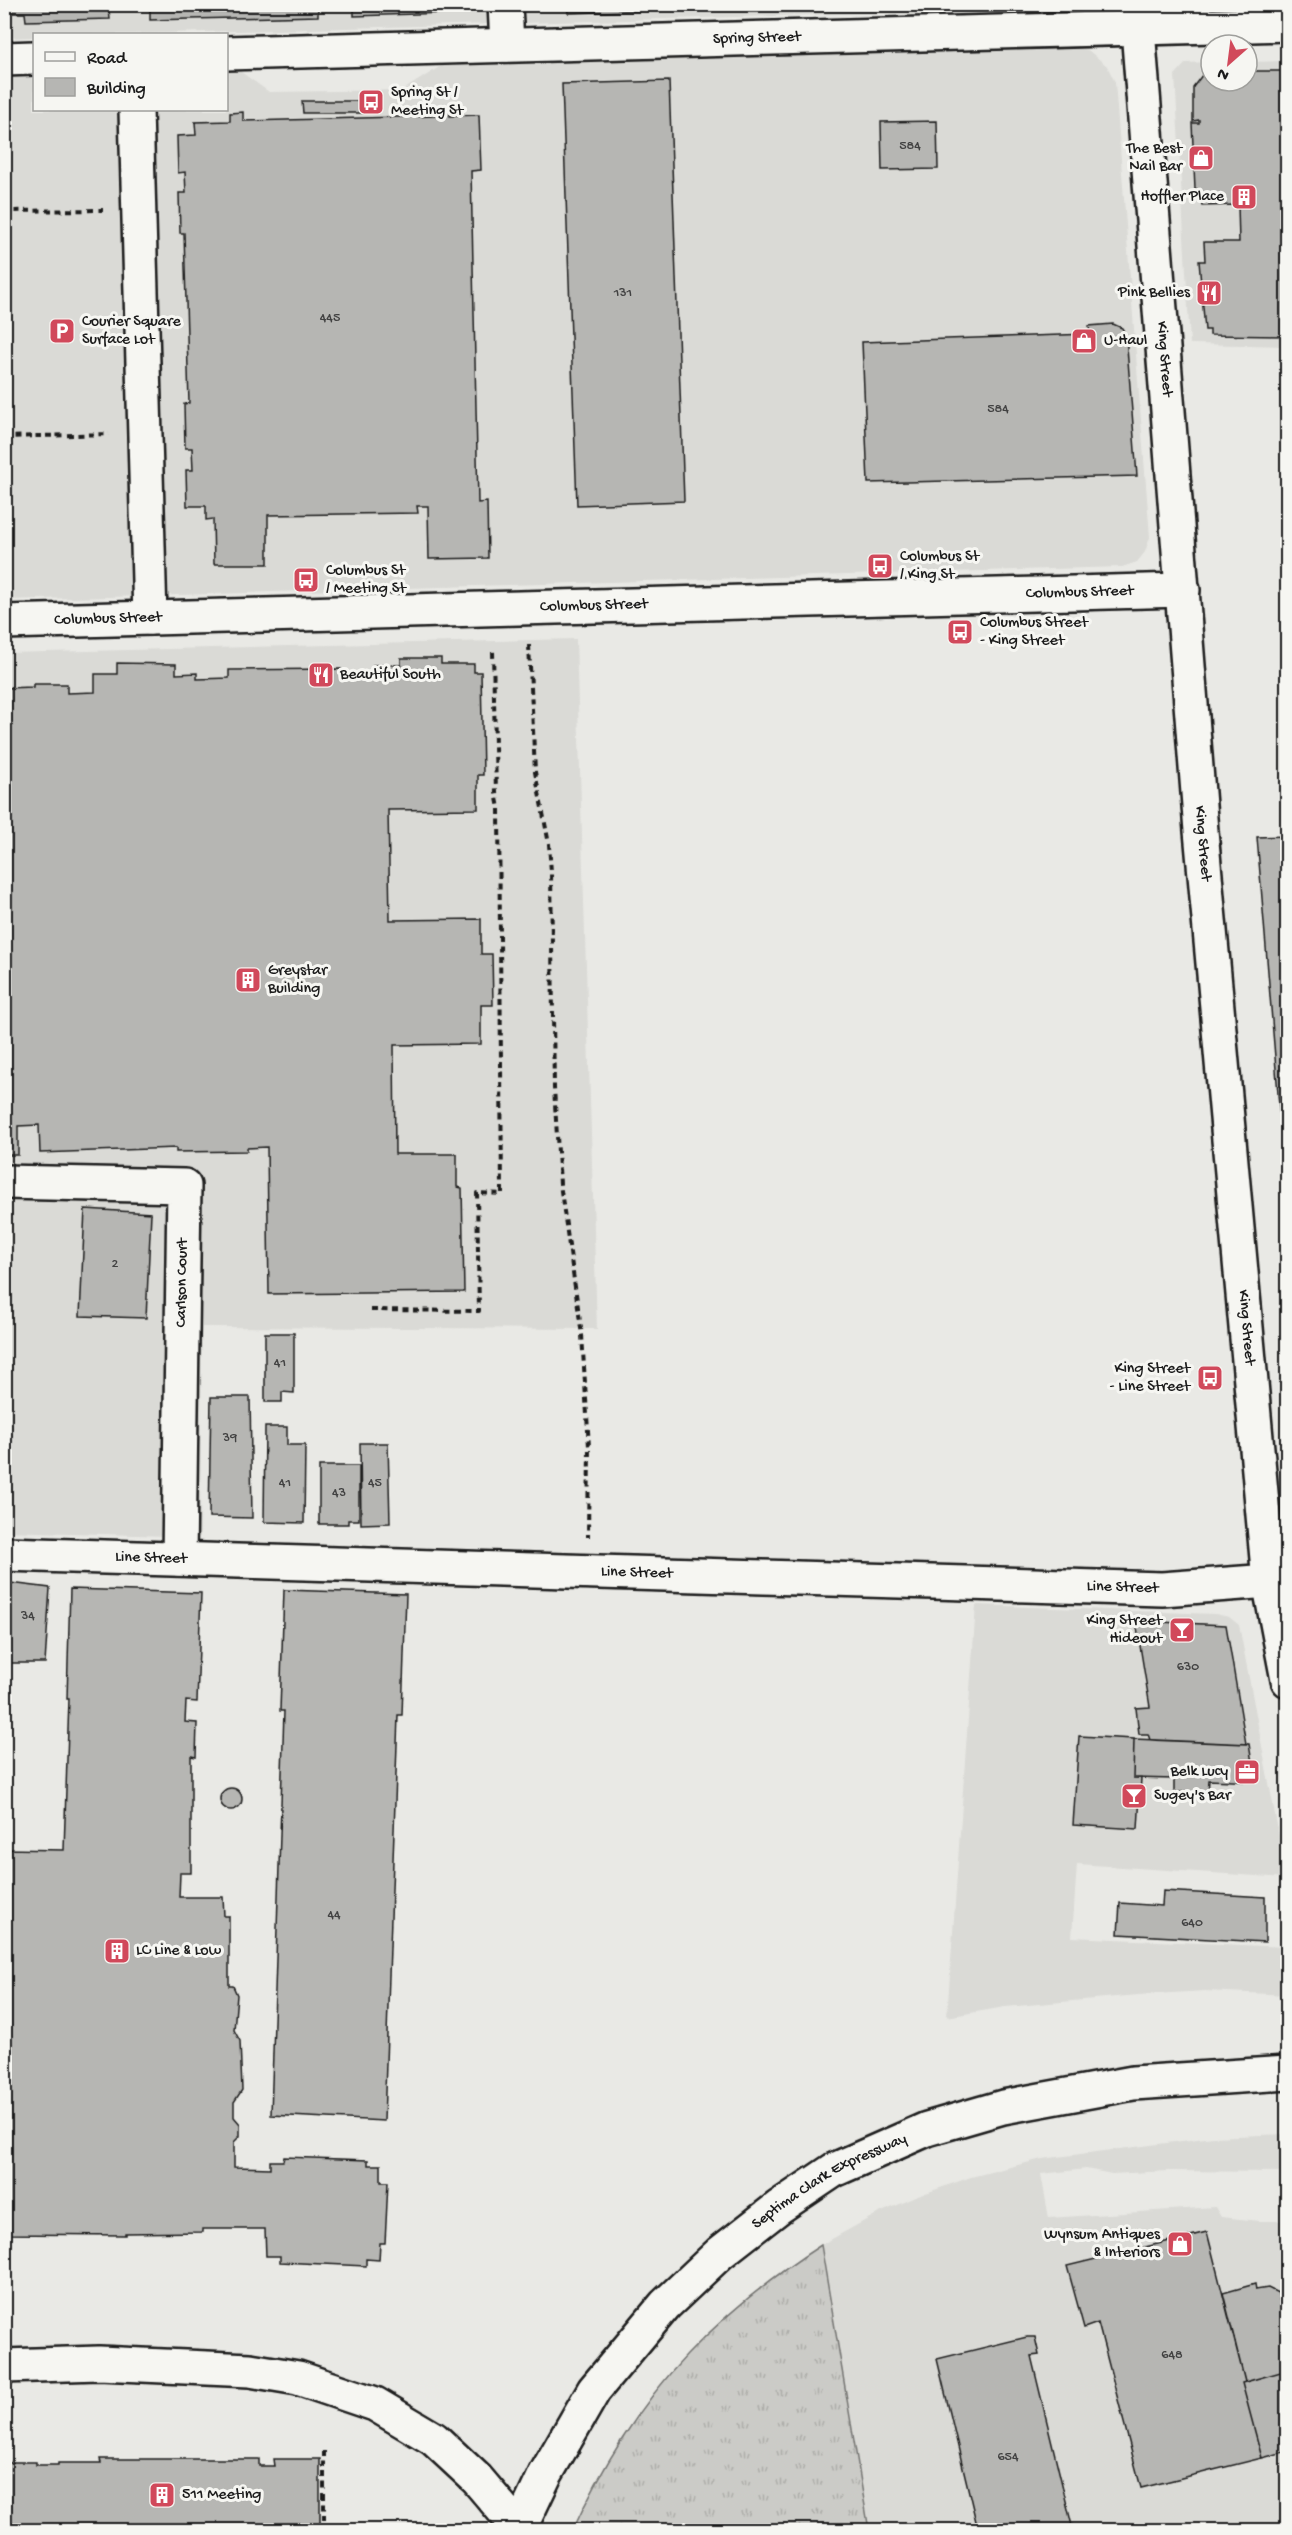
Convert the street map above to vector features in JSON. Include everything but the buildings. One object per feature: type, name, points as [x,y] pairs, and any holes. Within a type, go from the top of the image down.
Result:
[{"type":"main road","points":[[505,4],[507,45]]},
{"type":"main road","name":"Spring Street","points":[[228,53],[507,45],[1137,16],[1287,24]]},
{"type":"main road","name":"King Street","points":[[1137,16],[1201,831],[1287,1680]]},
{"type":"main road","points":[[4,59],[33,58]]},
{"type":"main road","points":[[136,111],[150,618]]},
{"type":"main road","name":"Columbus Street","points":[[4,622],[1183,590]]},
{"type":"main road","name":"Carlson Court","points":[[4,1182],[184,1186],[179,1559]]},
{"type":"main road","name":"Line Street","points":[[4,1554],[1162,1589],[1276,1588]]},
{"type":"main road","name":"Septima Clark Expressway","points":[[518,2530],[545,2475],[594,2390],[665,2305],[720,2253],[770,2213],[834,2170],[927,2129],[1003,2107],[1133,2083],[1287,2073]]},
{"type":"main road","points":[[4,2366],[99,2363],[250,2370],[298,2378],[375,2404],[434,2439],[477,2479],[516,2524],[518,2530]]},
{"type":"path","points":[[4,211],[139,209]]},
{"type":"path","points":[[4,437],[145,434]]},
{"type":"path","points":[[528,608],[532,744],[549,844],[551,872],[554,1088],[560,1184],[582,1335],[588,1424],[587,1571]]},
{"type":"path","points":[[371,1310],[479,1311],[477,1193],[502,1194],[499,808],[496,794],[493,651]]},
{"type":"path","points":[[324,2451],[324,2530]]},
{"type":"shaded area","points":[[4,5],[1092,5],[1089,7],[168,33],[33,33],[33,37],[5,38]]},
{"type":"shaded area","points":[[1068,45],[1088,50],[1107,66],[1115,82],[1150,537],[1145,552],[1137,562],[1122,567],[5,600],[4,74],[33,73],[33,111],[228,111],[228,67],[234,67],[269,92],[403,90],[441,66]]},
{"type":"shaded area","name":"Hoffler Place","points":[[1287,61],[1287,346],[1190,344],[1175,75],[1186,63],[1199,62],[1199,93],[1259,93],[1259,62]]},
{"type":"shaded area","points":[[576,639],[597,1329],[202,1327],[200,1537],[5,1531],[5,653]]},
{"type":"shaded area","points":[[976,1605],[1215,1614],[1229,1617],[1239,1625],[1287,1878],[1077,1864],[1072,1937],[1287,1947],[1287,1995],[1205,1991],[1138,1995],[1005,2007],[947,2017]]},
{"type":"shaded area","points":[[1287,2134],[1287,2172],[1168,2171],[1112,2174],[1086,2169],[1041,2174],[1049,2218],[1215,2207],[1221,2217],[1287,2221],[1287,2530],[869,2530],[821,2245],[877,2214],[923,2194],[971,2177],[1042,2159],[1213,2137]]},
{"type":"green space","points":[[821,2245],[869,2530],[573,2530],[623,2438],[670,2374],[702,2339],[734,2310],[785,2269]]},
{"type":"place","name":"Spring St / Meeting St","points":[[371,102]]},
{"type":"place","name":"The Best Nail Bar","points":[[1201,158]]},
{"type":"place","name":"Hoffler Place","points":[[1244,197]]},
{"type":"place","name":"Pink Bellies","points":[[1209,293]]},
{"type":"place","name":"Courier Square Surface Lot","points":[[62,331]]},
{"type":"place","name":"U-Haul","points":[[1084,341]]},
{"type":"place","name":"Columbus St / King St","points":[[880,566]]},
{"type":"place","name":"Columbus St / Meeting St","points":[[306,580]]},
{"type":"place","name":"Columbus Street - King Street","points":[[960,632]]},
{"type":"place","name":"Beautiful South","points":[[321,675]]},
{"type":"place","name":"Greystar Building","points":[[248,980]]},
{"type":"place","name":"King Street - Line Street","points":[[1210,1378]]},
{"type":"place","name":"King Street Hideout","points":[[1182,1630]]},
{"type":"place","name":"Belk Lucy","points":[[1247,1772]]},
{"type":"place","name":"Sugey's Bar","points":[[1134,1796]]},
{"type":"place","name":"LC Line & Low","points":[[117,1951]]},
{"type":"place","name":"Wynsum Antiques & Interiors","points":[[1180,2244]]},
{"type":"place","name":"511 Meeting","points":[[162,2495]]}]
